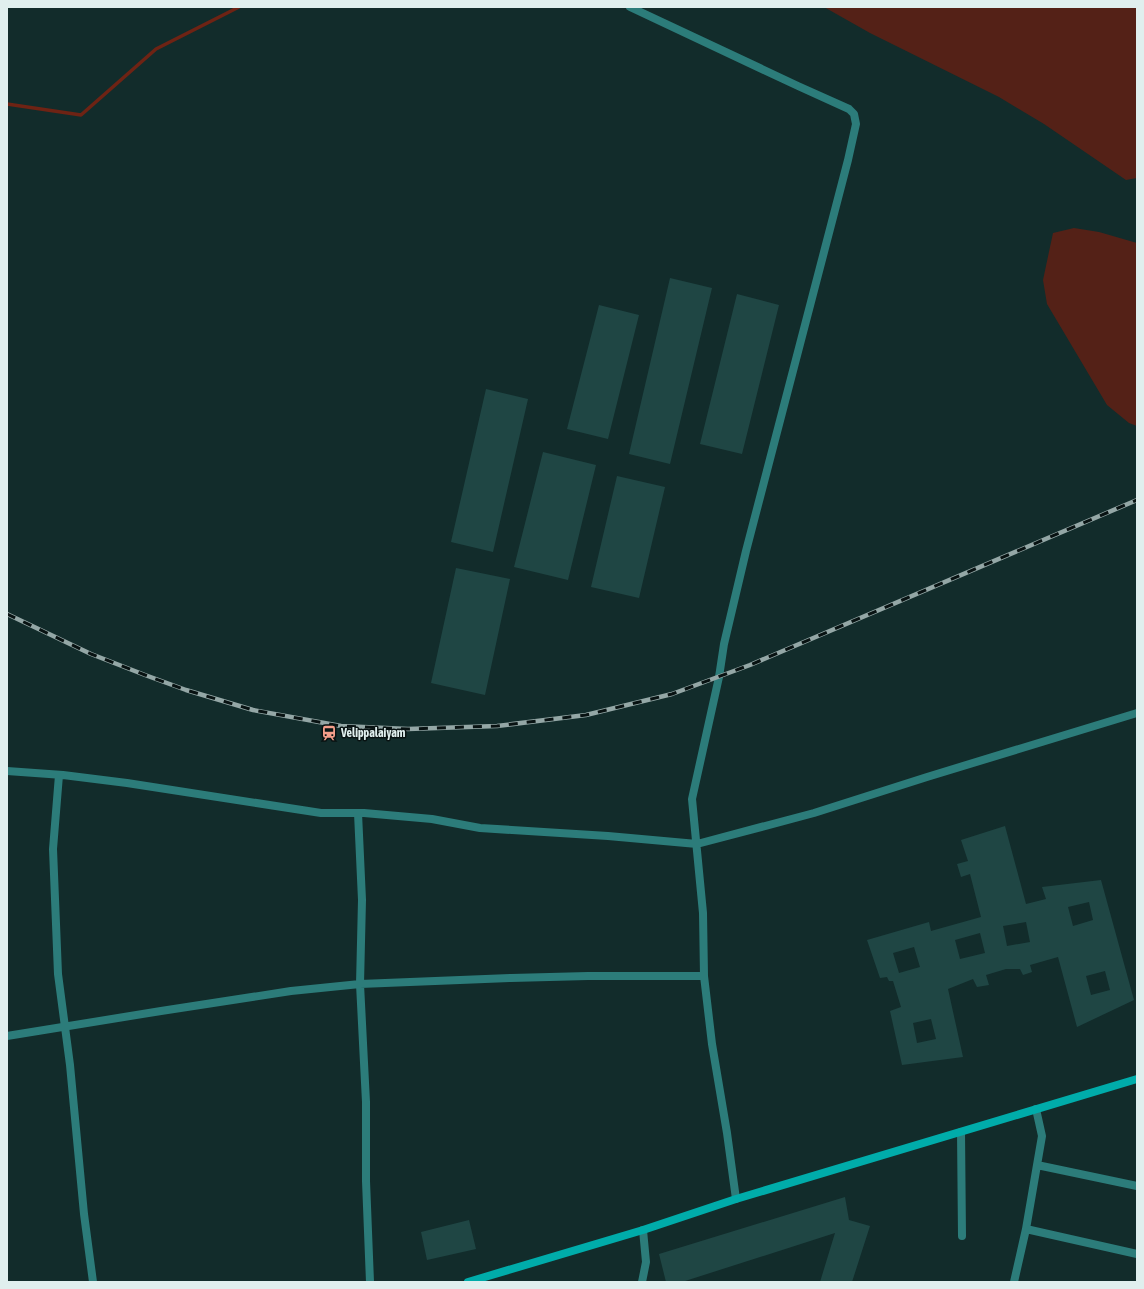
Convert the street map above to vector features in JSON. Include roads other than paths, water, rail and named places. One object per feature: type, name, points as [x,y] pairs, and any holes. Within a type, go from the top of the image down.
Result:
[{"type":"main road","points":[[468,1282],[643,1230],[736,1199],[1137,1079]]},
{"type":"street","points":[[630,7],[849,109],[854,114],[856,124],[829,235],[760,494],[724,644],[719,677],[692,798],[703,913],[704,976],[712,1044],[736,1199]]},
{"type":"street","points":[[7,771],[59,775],[135,784],[321,813],[358,813],[432,819],[480,828],[697,844],[814,813],[1137,713]]},
{"type":"street","points":[[59,775],[54,849],[58,974],[78,1142],[84,1214],[93,1282]]},
{"type":"street","points":[[358,813],[362,900],[360,984],[366,1094],[366,1180],[370,1282]]},
{"type":"street","points":[[7,1036],[161,1010],[291,991],[360,984],[518,978],[704,976]]},
{"type":"street","points":[[1014,1282],[1026,1229],[1042,1136],[1036,1109]]},
{"type":"street","points":[[961,1132],[962,1236]]},
{"type":"street","points":[[1037,1165],[1137,1186]]},
{"type":"street","points":[[1026,1229],[1137,1254]]},
{"type":"street","points":[[642,1282],[646,1262],[643,1230]]},
{"type":"waterway","points":[[7,104],[81,115],[156,49],[239,7]]},
{"type":"railway","points":[[7,614],[91,654],[186,690],[253,710],[341,726],[408,729],[497,726],[586,715],[672,694],[750,665],[1137,500]]},
{"type":"place","name":"Velippalaiyam","points":[[329,733]]}]
